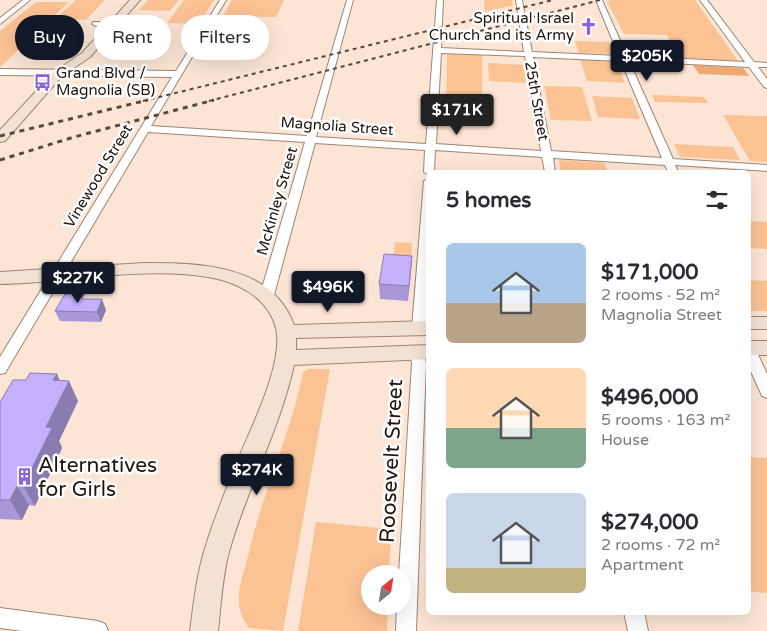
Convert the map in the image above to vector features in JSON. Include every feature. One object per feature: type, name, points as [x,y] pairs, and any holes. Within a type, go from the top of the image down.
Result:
[{"type":"main road","points":[[122,15],[135,0]]},
{"type":"main road","points":[[105,15],[109,11]]},
{"type":"main road","points":[[89,33],[94,27]]},
{"type":"main road","points":[[0,138],[58,74],[86,55],[94,46]]},
{"type":"main road","points":[[58,74],[65,60]]},
{"type":"main road","points":[[0,278],[56,277],[125,270],[194,270],[226,275],[259,288],[280,312],[286,332],[284,358],[269,411],[216,554],[204,631]]},
{"type":"main road","points":[[751,324],[767,323]]},
{"type":"main road","points":[[286,332],[424,328]]},
{"type":"main road","points":[[751,349],[767,348]]},
{"type":"main road","points":[[284,358],[423,353]]},
{"type":"street","points":[[0,22],[26,0]]},
{"type":"street","name":"Vinewood Street","points":[[0,369],[223,0]]},
{"type":"street","name":"McKinley Street","points":[[267,295],[350,0]]},
{"type":"street","points":[[429,170],[440,0]]},
{"type":"street","name":"25th Street","points":[[519,0],[550,170]]},
{"type":"street","points":[[599,0],[672,170]]},
{"type":"street","points":[[703,0],[767,85]]},
{"type":"street","points":[[0,8],[17,8]]},
{"type":"street","points":[[437,50],[767,65]]},
{"type":"street","points":[[0,72],[178,74]]},
{"type":"street","name":"Magnolia Street","points":[[145,129],[767,168]]},
{"type":"street","points":[[424,328],[426,269]]},
{"type":"street","name":"Roosevelt Street","points":[[406,631],[413,457],[419,364],[423,353]]},
{"type":"street","points":[[751,354],[767,392]]},
{"type":"street","points":[[635,615],[638,631]]},
{"type":"street","points":[[0,618],[98,631]]},
{"type":"shaded area","points":[[76,0],[105,0],[86,20],[84,20],[84,15],[59,15]]},
{"type":"shaded area","points":[[148,0],[179,0],[170,11],[139,10]]},
{"type":"shaded area","points":[[184,0],[214,0],[205,15],[181,15],[181,23],[171,23],[171,18]]},
{"type":"shaded area","points":[[232,0],[284,0],[276,17],[269,17],[269,15],[224,15]]},
{"type":"shaded area","points":[[484,0],[512,0],[513,5],[485,12]]},
{"type":"shaded area","points":[[695,0],[738,61],[679,58],[667,35],[624,34],[607,1]]},
{"type":"shaded area","points":[[36,2],[69,2],[55,15],[20,15]]},
{"type":"shaded area","points":[[15,19],[15,53],[0,67],[0,31]]},
{"type":"shaded area","points":[[575,41],[609,42],[614,54],[579,53]]},
{"type":"shaded area","points":[[447,54],[482,55],[482,107],[446,106]]},
{"type":"shaded area","points":[[580,59],[617,61],[625,83],[587,81]]},
{"type":"shaded area","points":[[488,63],[524,65],[526,83],[489,81]]},
{"type":"shaded area","points":[[693,65],[743,68],[749,76],[699,74]]},
{"type":"shaded area","points":[[544,86],[582,87],[592,121],[551,120]]},
{"type":"shaded area","points":[[652,95],[704,97],[708,103],[655,102]]},
{"type":"shaded area","points":[[592,96],[632,98],[640,119],[598,117]]},
{"type":"shaded area","points":[[723,115],[767,116],[767,162],[750,161]]},
{"type":"shaded area","points":[[674,144],[733,147],[740,160],[680,157]]},
{"type":"shaded area","points":[[559,160],[605,163],[607,170],[561,170]]},
{"type":"shaded area","points":[[751,221],[767,222],[767,249],[751,248]]},
{"type":"shaded area","points":[[395,242],[412,243],[411,264],[393,263]]},
{"type":"shaded area","points":[[751,280],[767,281],[767,311],[751,311]]},
{"type":"shaded area","points":[[308,369],[330,369],[283,631],[249,628],[242,617],[239,606],[241,581],[261,510],[291,419],[303,373]]},
{"type":"shaded area","points":[[751,457],[767,458],[767,593],[751,591]]},
{"type":"shaded area","points":[[316,522],[391,529],[389,565],[361,565],[361,615],[388,615],[387,631],[298,631]]},
{"type":"building","points":[[384,254],[412,256],[409,286],[379,284]]},
{"type":"building","points":[[65,294],[84,294],[82,299],[102,299],[97,312],[55,311]]},
{"type":"building","points":[[30,373],[57,374],[53,380],[69,381],[46,427],[52,428],[23,486],[17,486],[10,500],[0,500],[0,402],[13,380],[26,380]]},
{"type":"railway","points":[[143,101],[553,0]]},
{"type":"railway","points":[[209,101],[600,0]]},
{"type":"railway","points":[[0,136],[148,100]]},
{"type":"railway","points":[[0,160],[74,137],[214,100]]},
{"type":"place","name":"Spiritual Israel Church and its Army","points":[[588,27]]},
{"type":"place","name":"Grand Blvd / Magnolia (SB)","points":[[42,82]]},
{"type":"place","name":"Alternatives for Girls","points":[[24,477]]}]
